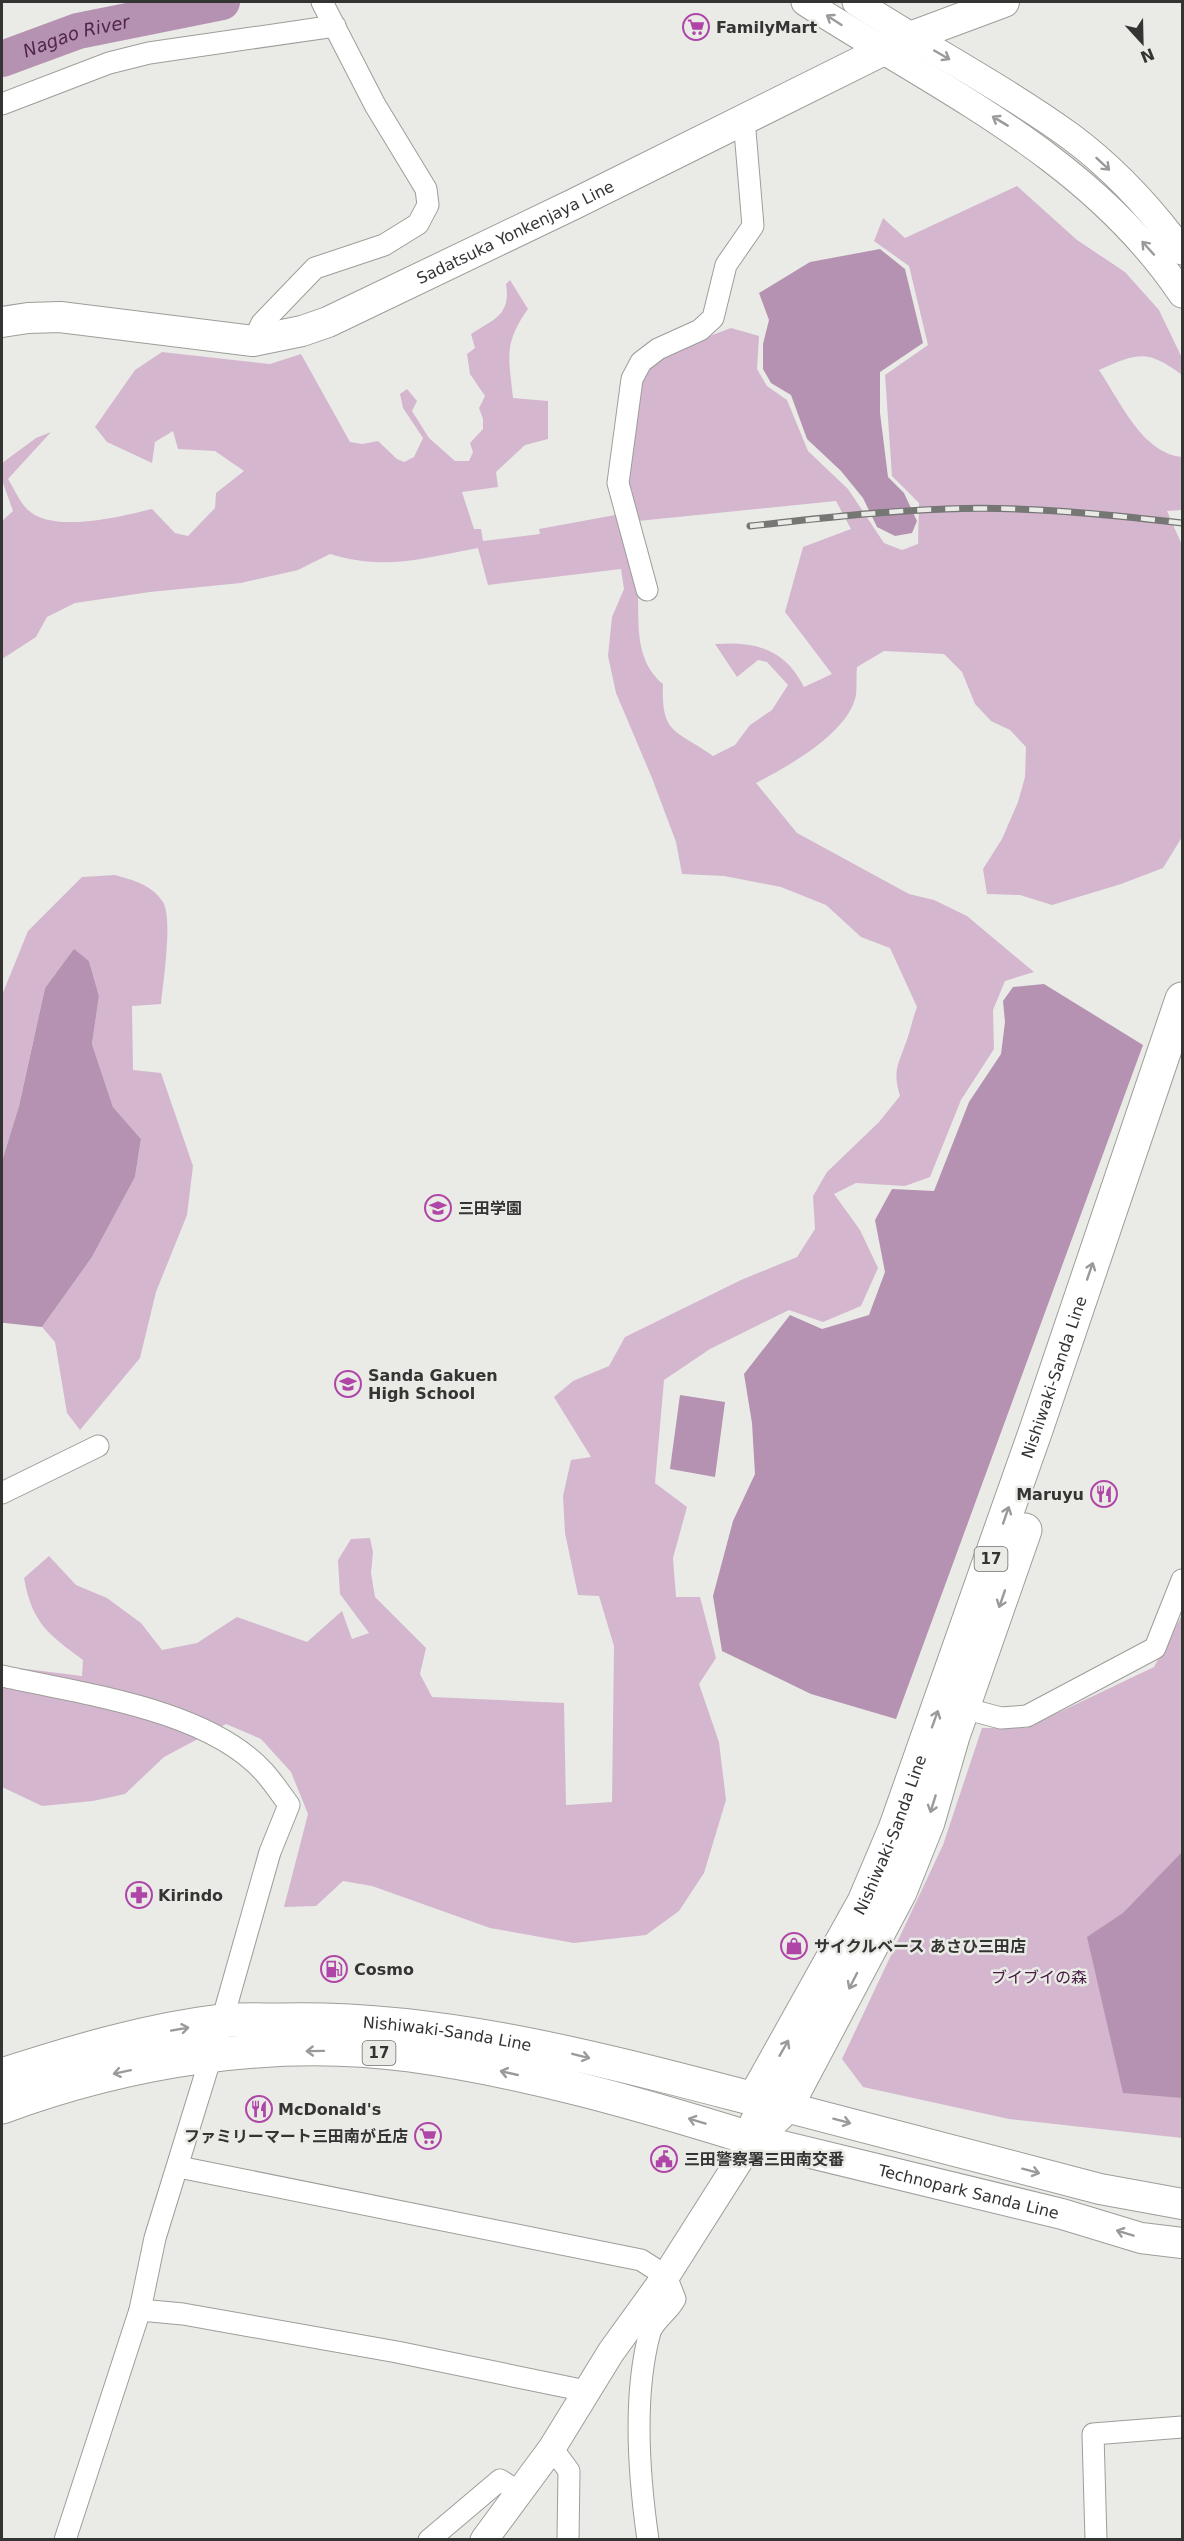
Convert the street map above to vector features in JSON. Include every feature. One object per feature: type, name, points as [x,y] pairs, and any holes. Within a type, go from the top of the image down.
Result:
[{"type":"main road","name":"Sadatsuka Yonkenjaya Line","points":[[2,322],[60,317],[253,341],[302,331],[328,322],[910,37],[1004,2]]},
{"type":"main road","name":"Nishiwaki-Sanda Line","points":[[2,2075],[117,2041],[222,2021],[315,2019],[399,2024],[567,2052],[754,2099],[864,1902],[896,1829],[1045,1405],[1182,999]]},
{"type":"main road","name":"Nishiwaki-Sanda Line","points":[[2,2107],[41,2093],[118,2072],[212,2055],[327,2050],[407,2055],[491,2068],[639,2104],[753,2139],[786,2108],[900,1892],[928,1822],[963,1708],[1182,1066]]},
{"type":"main road","points":[[754,2099],[1100,2189],[1181,2203]]},
{"type":"main road","name":"Technopark Sanda Line","points":[[753,2139],[1062,2214],[1142,2238],[1182,2243]]},
{"type":"street","points":[[253,341],[262,323],[315,268],[384,245],[418,224],[428,205],[426,189],[375,105],[322,2]]},
{"type":"street","points":[[805,2],[1008,126],[1069,172],[1122,219],[1161,262],[1182,294]]},
{"type":"street","points":[[856,2],[910,37],[988,81],[1071,137],[1129,190],[1182,251]]},
{"type":"street","points":[[2,104],[109,63],[149,53],[335,26]]},
{"type":"street","points":[[647,590],[618,483],[632,379],[641,362],[658,349],[700,330],[713,318],[726,265],[753,226],[744,119]]},
{"type":"street","points":[[2,1493],[98,1446]]},
{"type":"street","points":[[963,1708],[1000,1718],[1027,1716],[1155,1648],[1182,1580]]},
{"type":"street","points":[[2,1676],[170,1715],[225,1740],[264,1771],[289,1805],[270,1852],[179,2167],[155,2238],[140,2310],[65,2540]]},
{"type":"street","points":[[484,2540],[552,2448],[611,2352],[666,2276],[753,2139],[754,2099]]},
{"type":"street","points":[[179,2167],[641,2260],[666,2276],[675,2299],[650,2331],[639,2404],[641,2490],[648,2540]]},
{"type":"street","points":[[140,2310],[183,2314],[386,2350],[586,2391]]},
{"type":"street","points":[[1096,2540],[1093,2434],[1182,2427]]},
{"type":"street","points":[[552,2448],[569,2472],[568,2540]]},
{"type":"street","points":[[429,2540],[500,2480],[519,2492]]},
{"type":"green space","points":[[1017,186],[1077,240],[1125,272],[1159,310],[1182,358],[1182,375],[1160,361],[1142,356],[1133,357],[1099,370],[1133,424],[1144,436],[1155,446],[1182,457],[1182,510],[1167,511],[1182,545],[1182,837],[1163,868],[1121,884],[1052,905],[1020,895],[987,894],[983,869],[1002,839],[1018,802],[1025,777],[1026,747],[1010,730],[991,721],[975,704],[962,672],[944,654],[884,651],[857,667],[856,695],[842,723],[815,747],[756,783],[797,833],[909,894],[934,900],[967,916],[1034,972],[1005,981],[993,1010],[994,1049],[961,1100],[930,1177],[905,1186],[856,1183],[834,1194],[860,1230],[878,1268],[861,1306],[823,1322],[789,1310],[710,1349],[664,1380],[655,1483],[687,1507],[673,1558],[676,1597],[700,1597],[716,1658],[699,1684],[719,1742],[726,1800],[704,1873],[679,1911],[646,1935],[574,1943],[490,1928],[372,1886],[343,1881],[316,1906],[284,1907],[308,1814],[291,1772],[261,1739],[226,1724],[164,1757],[125,1794],[93,1801],[42,1806],[2,1787],[2,1666],[82,1676],[83,1660],[60,1643],[43,1626],[27,1593],[24,1578],[49,1556],[76,1585],[107,1598],[141,1623],[162,1650],[197,1643],[237,1617],[307,1642],[342,1611],[352,1639],[369,1633],[340,1594],[338,1560],[351,1539],[370,1538],[373,1552],[371,1573],[375,1597],[426,1648],[420,1674],[432,1697],[564,1703],[566,1805],[612,1802],[614,1646],[599,1596],[578,1595],[565,1533],[563,1496],[571,1460],[591,1457],[554,1397],[573,1381],[609,1366],[625,1337],[741,1280],[797,1257],[815,1229],[813,1196],[827,1172],[879,1122],[900,1096],[897,1070],[917,1007],[890,948],[861,937],[826,905],[781,887],[724,876],[682,874],[676,842],[616,693],[608,656],[612,617],[624,589],[621,569],[488,585],[478,548],[422,559],[387,562],[369,562],[330,554],[298,570],[241,583],[150,592],[75,603],[47,617],[36,637],[2,659],[2,521],[13,511],[2,480],[2,463],[36,438],[51,432],[8,479],[28,510],[39,517],[71,522],[107,519],[152,509],[175,533],[188,536],[215,508],[216,493],[244,471],[215,451],[178,449],[173,431],[155,442],[152,463],[107,442],[95,427],[135,370],[162,352],[270,364],[301,354],[350,442],[362,444],[378,441],[397,459],[404,462],[414,457],[423,438],[403,408],[400,394],[407,389],[417,401],[412,411],[429,438],[455,461],[469,461],[473,452],[470,443],[483,429],[483,419],[479,408],[485,396],[470,374],[467,354],[475,348],[471,334],[499,315],[506,303],[506,284],[510,280],[528,309],[511,342],[509,361],[513,398],[548,401],[548,439],[525,445],[496,472],[498,487],[462,492],[474,529],[481,529],[483,541],[540,534],[539,529],[615,515],[633,558],[638,591],[640,641],[644,657],[651,671],[663,684],[663,701],[668,722],[680,735],[713,756],[735,745],[750,725],[772,710],[788,685],[767,662],[758,660],[737,677],[715,644],[744,644],[768,650],[788,664],[804,687],[832,674],[785,612],[803,547],[851,529],[836,501],[638,521],[624,487],[643,372],[664,353],[731,328],[759,336],[757,369],[767,386],[787,400],[808,451],[848,489],[884,543],[902,550],[918,544],[919,503],[892,476],[885,375],[928,345],[909,266],[874,241],[883,218],[905,238]]},
{"type":"green space","points":[[115,875],[148,887],[159,896],[166,910],[167,952],[161,1004],[132,1006],[133,1070],[161,1073],[193,1166],[187,1215],[156,1292],[140,1358],[80,1430],[67,1413],[55,1342],[42,1327],[92,1257],[135,1177],[141,1139],[113,1107],[92,1044],[99,996],[89,961],[74,950],[45,988],[19,1106],[2,1161],[2,995],[28,931],[82,877]]},
{"type":"green space","name":"ブイブイの森","points":[[1182,1615],[1182,2138],[1009,2119],[863,2087],[842,2059],[943,1845],[982,1728],[1026,1728],[1154,1667]]},
{"type":"shaded area","points":[[880,249],[905,269],[923,343],[880,372],[880,413],[888,477],[904,493],[917,521],[912,533],[895,536],[877,527],[863,498],[841,471],[807,439],[791,395],[771,383],[763,369],[763,344],[769,320],[759,293],[810,262]]},
{"type":"shaded area","points":[[74,949],[89,961],[99,996],[92,1044],[113,1107],[141,1139],[135,1177],[92,1257],[42,1327],[2,1323],[2,1161],[19,1106],[45,988]]},
{"type":"shaded area","points":[[1044,984],[1143,1045],[896,1719],[811,1694],[722,1651],[713,1596],[733,1521],[755,1474],[752,1423],[744,1374],[790,1315],[822,1329],[869,1315],[885,1272],[875,1220],[892,1189],[934,1191],[969,1102],[1001,1054],[1005,1022],[1003,1001],[1013,987]]},
{"type":"shaded area","points":[[680,1395],[725,1402],[715,1477],[670,1469]]},
{"type":"shaded area","points":[[1182,1852],[1182,2098],[1123,2093],[1087,1937],[1123,1913]]},
{"type":"waterway","name":"Nagao River","points":[[2,59],[78,31],[222,2]]},
{"type":"railway","points":[[750,526],[872,513],[975,508],[1064,511],[1182,523]]},
{"type":"place","name":"FamilyMart","points":[[696,27]]},
{"type":"place","name":"三田学園","points":[[438,1208]]},
{"type":"place","name":"Sanda Gakuen High School","points":[[348,1384]]},
{"type":"place","name":"Maruyu","points":[[1104,1494]]},
{"type":"place","name":"Kirindo","points":[[139,1895]]},
{"type":"place","name":"サイクルベース あさひ三田店","points":[[794,1946]]},
{"type":"place","name":"Cosmo","points":[[334,1969]]},
{"type":"place","name":"McDonald's","points":[[259,2109]]},
{"type":"place","name":"ファミリーマート三田南が丘店","points":[[428,2136]]},
{"type":"place","name":"三田警察署三田南交番","points":[[664,2159]]}]
